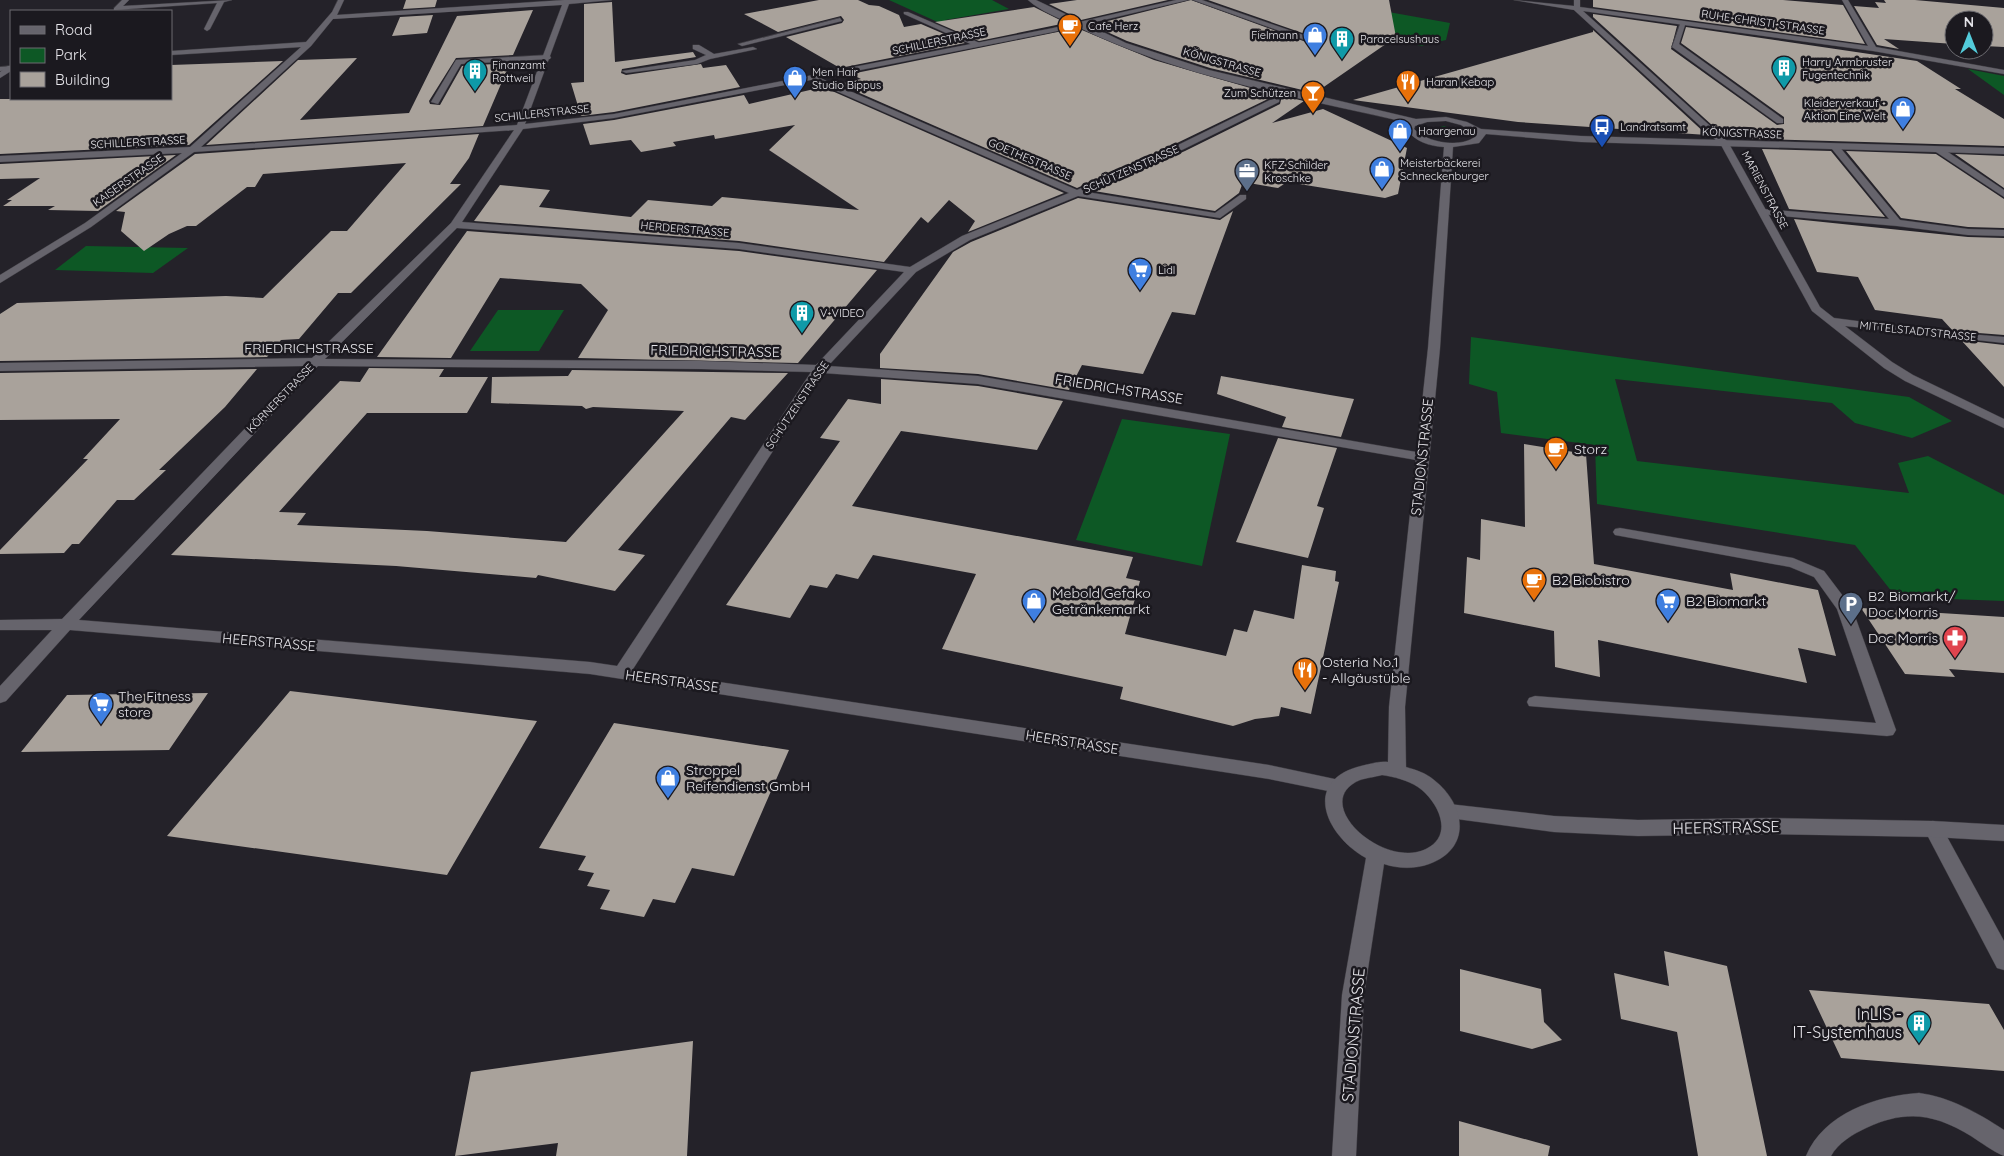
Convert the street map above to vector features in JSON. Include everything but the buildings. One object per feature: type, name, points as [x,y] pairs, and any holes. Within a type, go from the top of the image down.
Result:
[{"type":"street","points":[[126,0],[116,9],[169,2],[225,1]]},
{"type":"street","name":"KAISERSTRASSE","points":[[0,280],[88,225],[192,150],[308,44],[332,17],[341,0]]},
{"type":"street","points":[[332,17],[567,1],[609,0]]},
{"type":"street","name":"KÖNIGSTRASSE","points":[[1031,0],[1077,24],[1136,49],[1277,89],[1416,122],[1433,119],[1455,121],[1479,131],[1581,139],[2004,151]]},
{"type":"street","name":"SCHILLERSTRASSE","points":[[0,159],[192,150],[520,127],[614,116],[814,78],[1185,0]]},
{"type":"street","points":[[1196,0],[1308,38]]},
{"type":"street","name":"RUHE-CHRISTI-STRASSE","points":[[1517,0],[1873,49],[2004,72]]},
{"type":"street","points":[[1577,0],[1577,9]]},
{"type":"street","points":[[1845,0],[1873,49]]},
{"type":"street","points":[[207,29],[225,1]]},
{"type":"street","name":"KÖRNERSTRASSE","points":[[0,698],[66,624],[315,362],[455,225],[520,127],[548,57],[567,1]]},
{"type":"street","name":"MARIENSTRASSE","points":[[1577,9],[1725,144],[1816,309],[1888,365],[1909,378],[2004,424]]},
{"type":"street","points":[[906,13],[978,44]]},
{"type":"street","points":[[742,44],[840,20]]},
{"type":"street","points":[[1683,22],[1675,45],[1780,121]]},
{"type":"street","points":[[172,53],[308,44]]},
{"type":"street","points":[[696,47],[713,56]]},
{"type":"street","points":[[626,71],[698,62],[713,56],[754,49]]},
{"type":"street","points":[[435,102],[459,62],[548,57]]},
{"type":"street","name":"GOETHESTRASSE","points":[[814,78],[1077,193],[1217,216],[1243,197]]},
{"type":"street","name":"SCHÜTZENSTRASSE","points":[[621,674],[819,369],[912,270],[966,238],[1077,193],[1181,147],[1276,100],[1277,89]]},
{"type":"street","points":[[1416,122],[1410,129],[1418,137],[1449,144],[1476,141],[1480,138],[1479,131]]},
{"type":"street","name":"STADIONSTRASSE","points":[[1397,770],[1397,707],[1434,348],[1449,144]]},
{"type":"street","points":[[1835,147],[1897,222]]},
{"type":"street","points":[[1939,150],[2004,194]]},
{"type":"street","points":[[1762,212],[1897,222],[1968,232],[2004,234]]},
{"type":"street","name":"HERDERSTRASSE","points":[[455,225],[739,246],[912,270]]},
{"type":"street","name":"MITTELSTADTSTRASSE","points":[[1832,321],[1934,334],[2004,340]]},
{"type":"street","name":"FRIEDRICHSTRASSE","points":[[0,368],[315,362],[701,364],[819,369],[978,380],[1143,409],[1166,411],[1422,457]]},
{"type":"street","points":[[1535,702],[1887,730],[1844,608],[1819,574],[1793,563],[1620,532]]},
{"type":"street","name":"HEERSTRASSE","points":[[0,625],[66,624],[590,668],[1269,772],[1338,786]]},
{"type":"street","points":[[1382,768],[1397,770],[1429,786],[1441,798],[1449,812],[1452,826],[1450,838],[1442,850],[1429,857],[1412,861],[1394,860],[1376,855],[1357,845],[1343,831],[1335,816],[1333,800],[1338,786],[1345,778],[1356,772],[1382,768]]},
{"type":"street","name":"HEERSTRASSE","points":[[1449,812],[1554,824],[1638,828],[1771,826],[1933,829],[2004,833]]},
{"type":"street","points":[[1933,829],[2004,961]]},
{"type":"street","name":"STADIONSTRASSE","points":[[1344,1156],[1353,995],[1368,914],[1376,855]]},
{"type":"street","points":[[1818,1156],[1834,1134],[1857,1119],[1900,1105],[1932,1106],[1984,1130],[2004,1144]]},
{"type":"green space","points":[[889,0],[992,0],[1009,9],[945,20],[975,39]]},
{"type":"green space","points":[[1355,6],[1450,23],[1446,40],[1421,46],[1373,32]]},
{"type":"green space","points":[[1968,69],[2004,76],[2004,95]]},
{"type":"green space","points":[[1443,126],[1456,129],[1458,134],[1442,136],[1430,130]]},
{"type":"green space","points":[[86,246],[188,248],[153,273],[55,270]]},
{"type":"green space","points":[[498,310],[564,310],[539,351],[470,351]]},
{"type":"green space","points":[[1471,337],[1909,397],[1952,421],[1912,438],[1855,423],[1832,403],[1615,379],[1637,461],[1909,493],[1898,463],[1928,456],[2004,495],[2004,601],[1896,597],[1855,545],[1597,504],[1595,445],[1501,433],[1497,392],[1469,384]]},
{"type":"green space","points":[[1122,419],[1230,434],[1202,566],[1076,540]]},
{"type":"place","name":"Cafe Herz","points":[[1070,47]]},
{"type":"place","name":"Fielmann","points":[[1315,56]]},
{"type":"place","name":"Paracelsushaus","points":[[1342,60]]},
{"type":"place","name":"Harry Armbruster Fugentechnik","points":[[1784,89]]},
{"type":"place","name":"Finanzamt Rottweil","points":[[475,92]]},
{"type":"place","name":"Men Hair Studio Bippus","points":[[795,99]]},
{"type":"place","name":"Haran Kebap","points":[[1408,103]]},
{"type":"place","name":"Zum Schützen","points":[[1313,114]]},
{"type":"place","name":"Kleiderverkauf - Aktion Eine Welt","points":[[1903,130]]},
{"type":"place","name":"Landratsamt","points":[[1602,148]]},
{"type":"place","name":"Haargenau","points":[[1400,152]]},
{"type":"place","name":"Meisterbäckerei Schneckenburger","points":[[1382,190]]},
{"type":"place","name":"KFZ Schilder Kroschke","points":[[1247,192]]},
{"type":"place","name":"Lidl","points":[[1140,291]]},
{"type":"place","name":"V-VIDEO","points":[[802,334]]},
{"type":"place","name":"Storz","points":[[1556,470]]},
{"type":"place","name":"B2 Biobistro","points":[[1534,601]]},
{"type":"place","name":"Mebold Gefako Getränkemarkt","points":[[1034,622]]},
{"type":"place","name":"B2 Biomarkt","points":[[1668,622]]},
{"type":"place","name":"B2 Biomarkt/ Doc Morris","points":[[1851,625]]},
{"type":"place","name":"Doc Morris","points":[[1955,659]]},
{"type":"place","name":"Osteria No.1 - Allgäustüble","points":[[1305,691]]},
{"type":"place","name":"The Fitness store","points":[[101,725]]},
{"type":"place","name":"Stroppel Reifendienst GmbH","points":[[668,799]]},
{"type":"place","name":"InLIS - IT-Systemhaus","points":[[1919,1044]]}]
